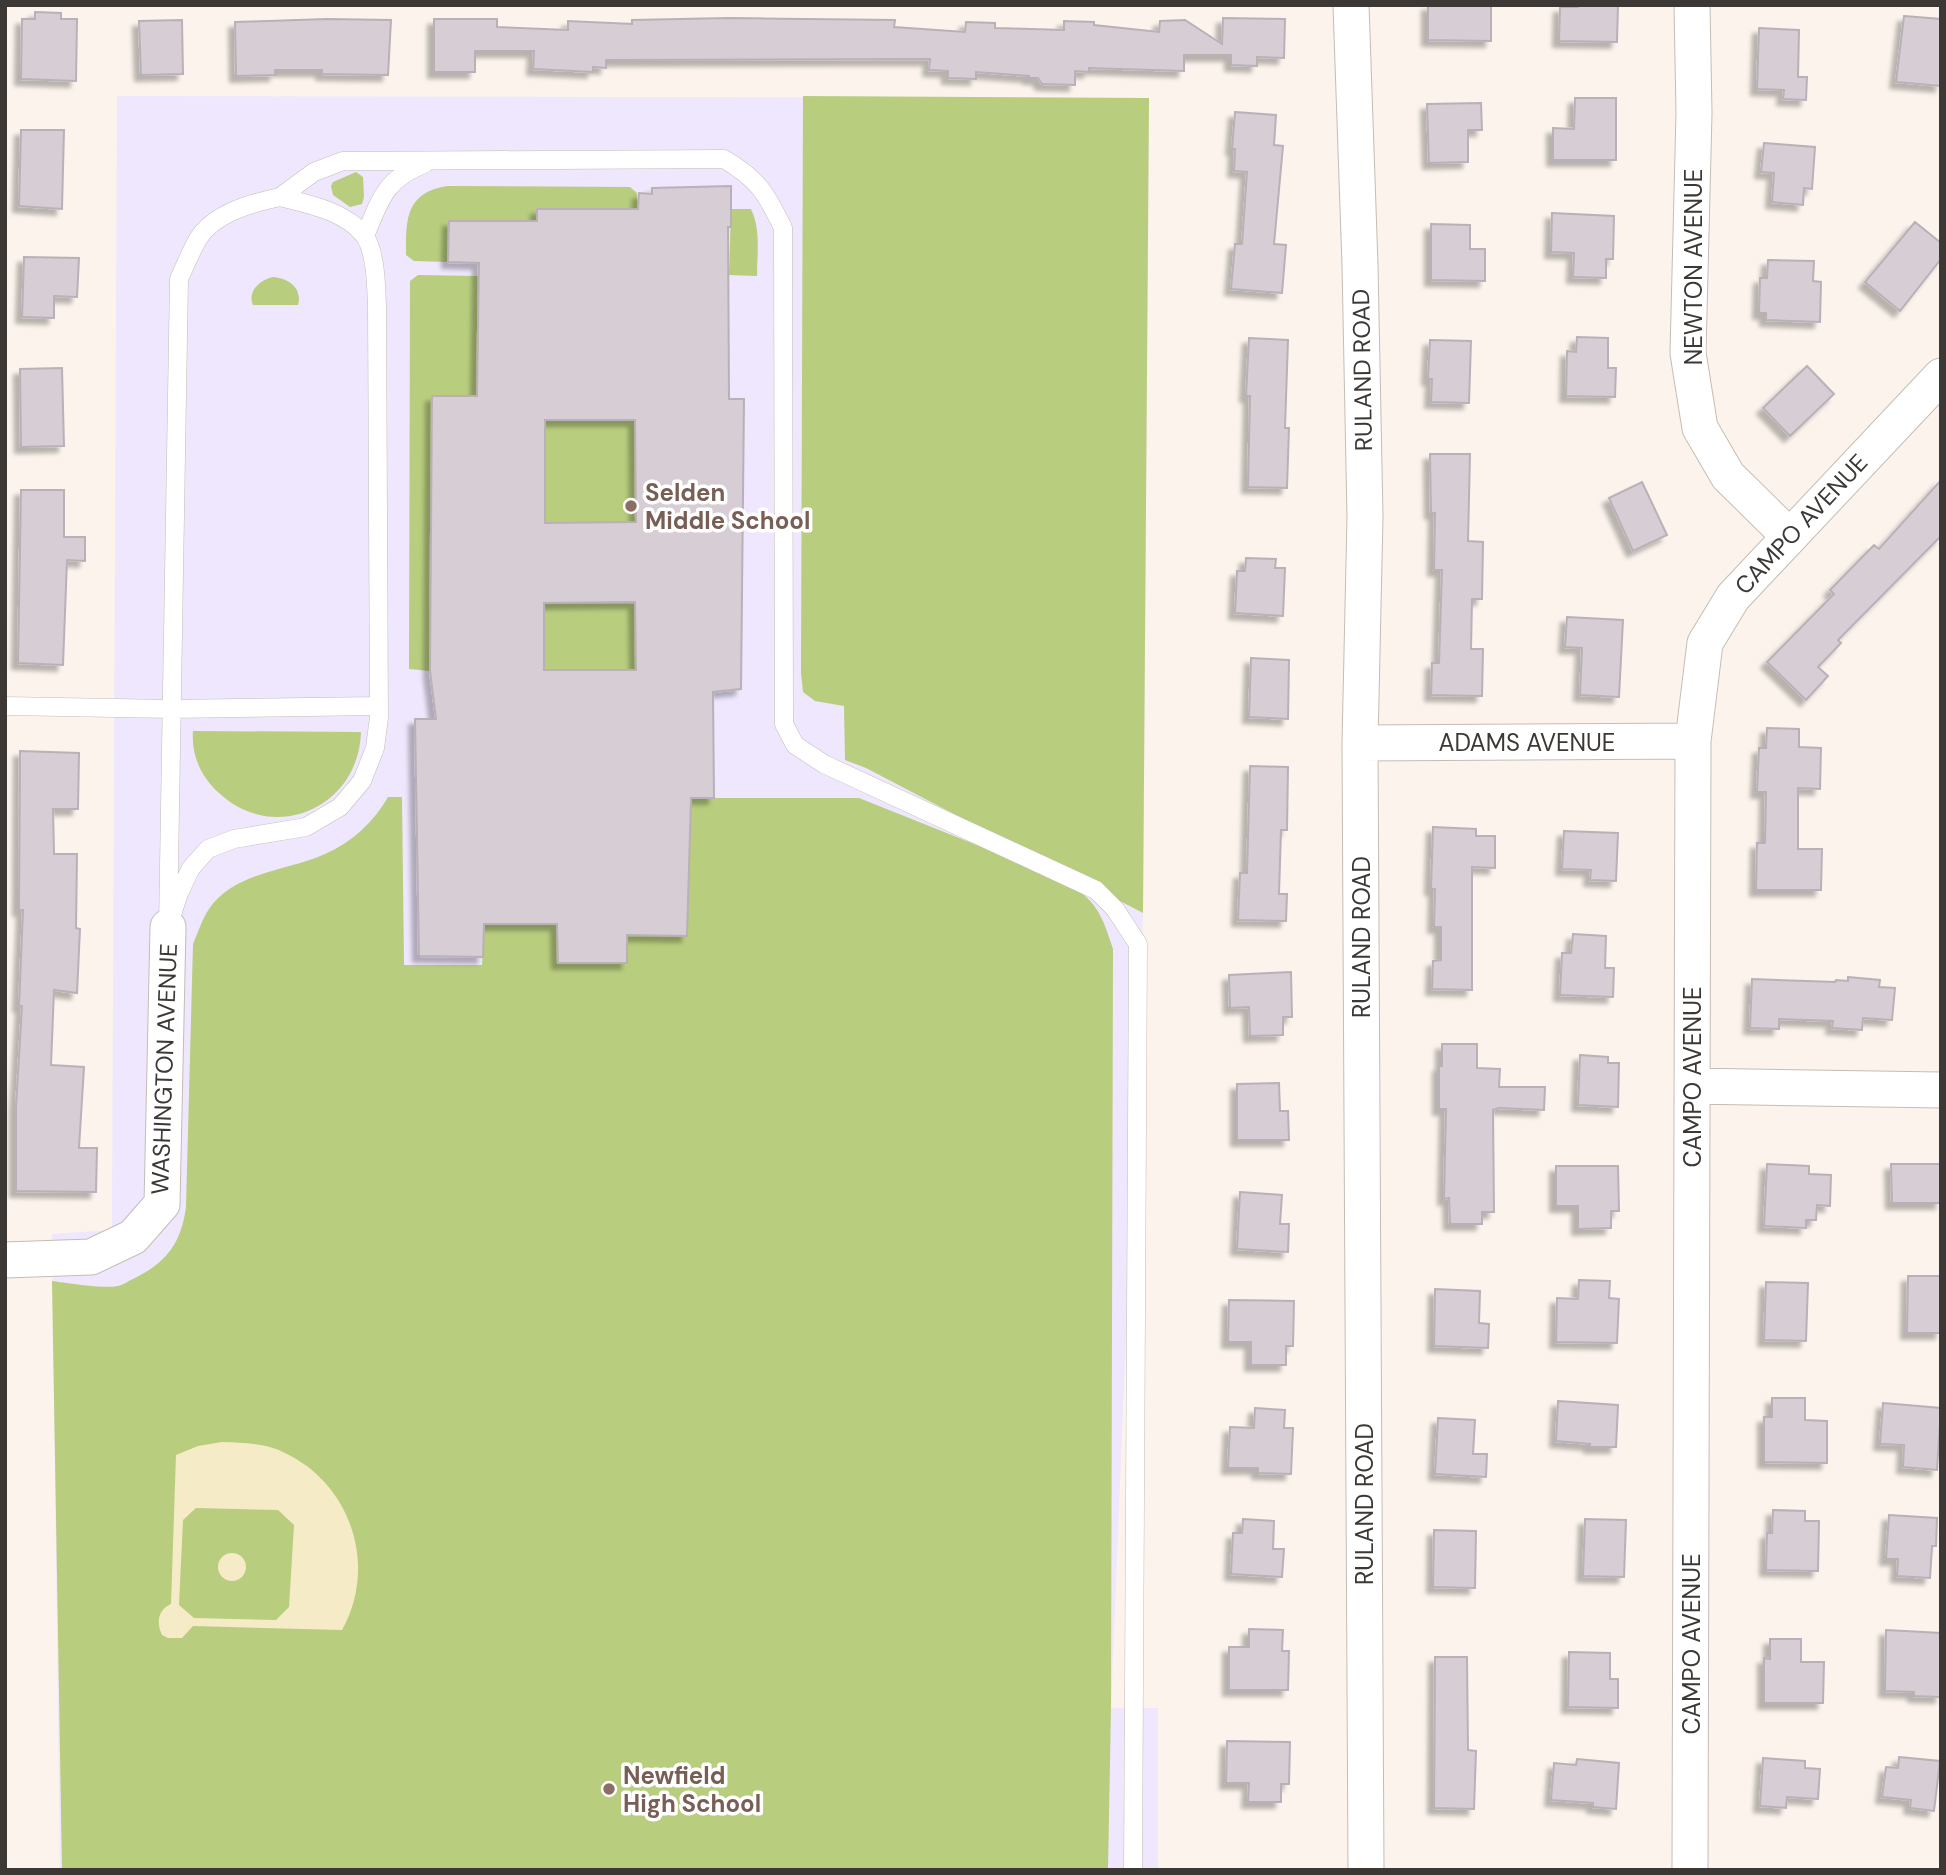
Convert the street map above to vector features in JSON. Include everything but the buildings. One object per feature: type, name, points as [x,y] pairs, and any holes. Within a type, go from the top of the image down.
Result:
[{"type":"street","name":"RULAND ROAD","points":[[1351,5],[1360,251],[1365,517],[1360,743],[1366,1870]]},
{"type":"street","name":"NEWTON AVENUE","points":[[1692,5],[1695,113],[1688,353],[1700,428],[1728,476],[1789,536]]},
{"type":"street","name":"CAMPO AVENUE","points":[[1690,1870],[1693,741],[1705,643],[1732,597],[1941,376]]},
{"type":"street","name":"ADAMS AVENUE","points":[[1360,743],[1693,741]]},
{"type":"street","name":"WASHINGTON AVENUE","points":[[5,1260],[91,1257],[133,1237],[162,1204],[168,927]]},
{"type":"street","points":[[1692,1086],[1941,1090]]},
{"type":"lane","points":[[168,927],[178,279],[199,237],[220,218],[256,202],[280,197],[314,173],[343,161],[724,159],[748,173],[768,195],[783,228],[784,724],[795,745],[824,764],[1096,890],[1115,909],[1138,944],[1133,1870]]},
{"type":"lane","points":[[365,236],[382,194],[406,171],[436,160]]},
{"type":"lane","points":[[168,927],[179,893],[191,868],[208,849],[234,839],[306,827],[340,807],[362,781],[375,748],[378,706],[377,305],[374,265],[365,236],[345,220],[317,206],[280,197]]},
{"type":"lane","points":[[5,706],[171,709],[378,706]]},
{"type":"shaded area","name":"Selden Middle School","points":[[117,96],[1149,98],[1143,913],[1111,1707],[917,1707],[1158,1708],[1158,1870],[60,1870],[52,1234],[112,1230]]},
{"type":"green space","points":[[803,96],[1149,98],[1143,913],[866,768],[845,760],[844,706],[815,701],[803,692]]},
{"type":"green space","points":[[356,172],[363,177],[364,197],[362,204],[350,207],[333,195],[331,186],[333,182]]},
{"type":"green space","points":[[447,186],[630,187],[637,193],[638,209],[537,210],[537,221],[449,221],[448,262],[414,261],[406,255],[406,230],[411,210],[423,195]]},
{"type":"green space","points":[[731,209],[751,209],[758,242],[757,276],[729,275]]},
{"type":"green space","points":[[418,275],[478,276],[477,396],[432,397],[430,671],[409,669],[410,281]]},
{"type":"green space","points":[[273,277],[284,279],[293,285],[298,294],[298,305],[253,305],[253,291]]},
{"type":"green space","points":[[545,420],[635,420],[636,522],[545,523]]},
{"type":"green space","points":[[635,602],[636,670],[544,670],[544,603]]},
{"type":"green space","points":[[193,731],[361,732],[357,758],[346,780],[330,798],[310,810],[288,816],[265,816],[241,808],[219,793],[207,780],[198,765]]},
{"type":"green space","points":[[388,797],[402,797],[404,965],[482,965],[484,924],[557,924],[558,963],[627,963],[627,935],[687,935],[691,798],[859,798],[1064,880],[1084,895],[1096,909],[1113,949],[1111,1707],[1108,1870],[62,1870],[52,1281],[112,1287],[120,1285],[145,1273],[163,1259],[176,1242],[186,1207],[193,944],[209,909],[232,887],[262,874],[310,860],[344,844],[369,823]]},
{"type":"sand","points":[[222,1442],[270,1447],[308,1467],[327,1485],[342,1506],[352,1529],[357,1554],[358,1580],[353,1605],[342,1630],[193,1626],[182,1638],[162,1635],[159,1617],[171,1604],[176,1455],[198,1446]],"holes":[[[196,1508],[278,1510],[294,1525],[289,1607],[276,1620],[194,1618],[179,1605],[183,1520]]]},
{"type":"sand","points":[[232,1553],[242,1557],[246,1567],[242,1577],[232,1581],[222,1577],[218,1567],[222,1557]]},
{"type":"place","name":"Selden Middle School","points":[[631,506]]},
{"type":"place","name":"Newfield High School","points":[[609,1789]]}]
